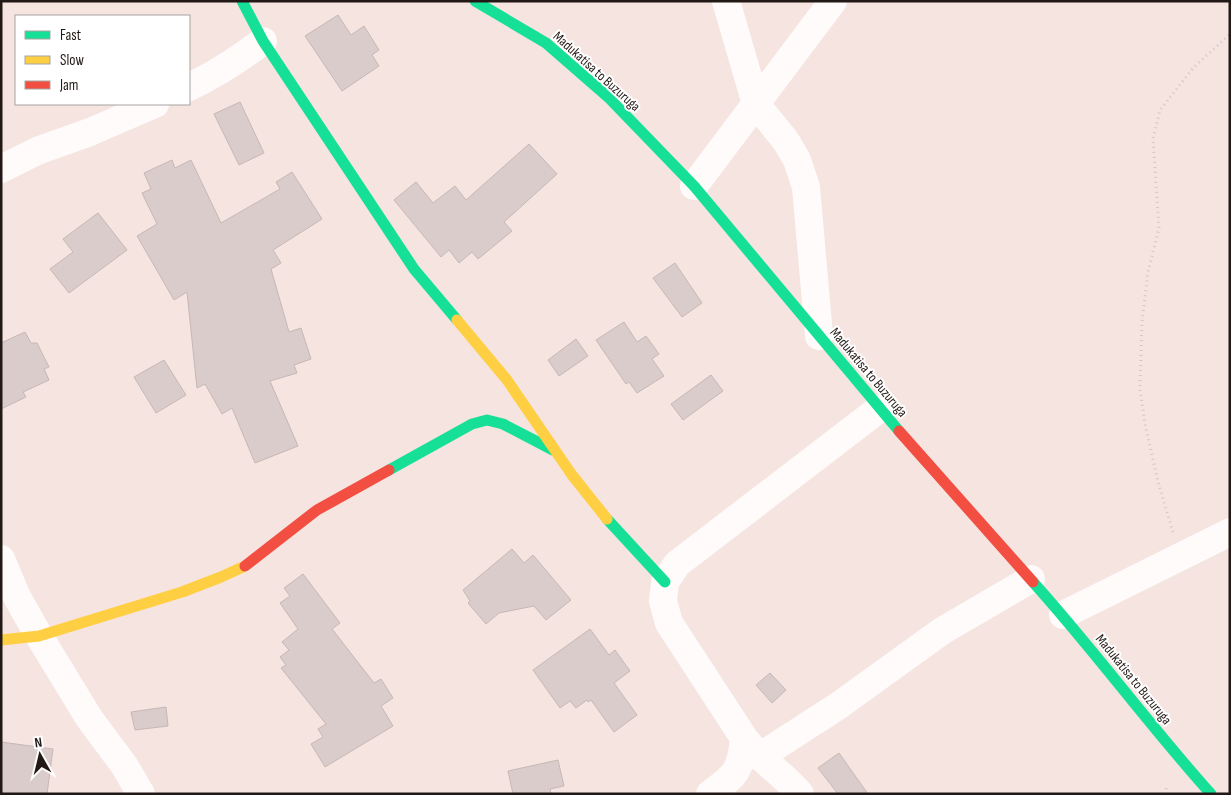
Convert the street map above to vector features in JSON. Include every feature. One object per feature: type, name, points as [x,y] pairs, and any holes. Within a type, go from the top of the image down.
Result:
[{"type":"street","points":[[242,1],[263,41],[414,269],[507,380],[572,475],[605,517],[665,582]]},
{"type":"street","name":"Madukatisa to Buzuruga","points":[[475,1],[546,44],[608,97],[694,186],[879,409],[1063,615],[1172,752],[1211,794]]},
{"type":"street","points":[[726,1],[756,104],[786,141],[797,160],[806,186],[819,336]]},
{"type":"street","points":[[694,186],[833,1]]},
{"type":"street","points":[[190,87],[214,76],[263,41]]},
{"type":"street","points":[[1,169],[37,150],[90,132],[154,105]]},
{"type":"street","points":[[800,794],[752,748],[669,622],[663,601],[665,582],[677,564],[879,409]]},
{"type":"street","points":[[1,640],[39,636],[182,592],[221,577],[246,565],[317,510],[472,424],[487,420],[504,424],[557,452]]},
{"type":"street","points":[[1063,615],[1230,532]]},
{"type":"street","points":[[1,559],[17,597],[39,636],[89,718],[124,765],[141,794]]},
{"type":"street","points":[[710,794],[731,778],[742,759],[752,748],[838,706],[942,632],[1031,579]]},
{"type":"path","points":[[1181,556],[1158,482],[1145,424],[1140,389],[1142,322],[1148,272],[1160,228],[1152,139],[1160,110],[1194,66],[1230,34]]},
{"type":"building","points":[[338,15],[351,35],[364,26],[379,50],[372,55],[379,66],[342,91],[305,36]]},
{"type":"building","points":[[240,102],[264,153],[239,165],[214,114]]},
{"type":"building","points":[[529,144],[557,174],[504,222],[512,231],[478,259],[472,252],[459,263],[449,250],[441,257],[394,200],[416,182],[433,203],[455,186],[466,200]]},
{"type":"building","points":[[172,160],[175,168],[191,160],[221,223],[280,189],[276,182],[292,172],[322,219],[273,250],[281,263],[271,269],[289,332],[301,328],[311,359],[294,365],[297,373],[270,381],[298,446],[255,463],[232,408],[222,414],[205,384],[197,388],[187,292],[174,300],[137,236],[157,224],[142,193],[151,189],[144,173]]},
{"type":"building","points":[[98,213],[127,250],[69,293],[50,269],[73,252],[63,239]]},
{"type":"building","points":[[675,263],[702,303],[682,317],[653,278]]},
{"type":"building","points":[[624,322],[637,342],[646,336],[659,354],[652,359],[664,376],[637,393],[629,382],[626,384],[596,340]]},
{"type":"building","points":[[25,332],[31,343],[37,343],[49,367],[44,369],[49,380],[23,392],[26,397],[1,409],[1,343]]},
{"type":"building","points":[[576,339],[588,356],[559,376],[548,360]]},
{"type":"building","points":[[164,360],[186,395],[156,413],[134,377]]},
{"type":"building","points":[[711,375],[723,391],[683,420],[671,404]]},
{"type":"building","points":[[512,549],[524,563],[533,555],[571,600],[546,620],[534,606],[499,613],[486,624],[468,603],[470,601],[463,590]]},
{"type":"building","points":[[303,574],[340,623],[332,629],[374,683],[381,679],[393,698],[381,706],[393,726],[325,767],[311,744],[323,737],[318,729],[326,724],[281,668],[286,665],[280,657],[289,650],[282,642],[298,629],[280,603],[290,596],[284,588]]},
{"type":"building","points":[[590,629],[609,655],[615,650],[630,671],[614,683],[637,715],[614,732],[591,700],[588,702],[587,700],[576,708],[570,701],[560,708],[533,670]]},
{"type":"building","points":[[770,673],[786,690],[772,703],[756,685]]},
{"type":"building","points":[[166,707],[168,726],[135,730],[131,712]]},
{"type":"building","points":[[1,742],[53,749],[47,794],[1,794]]},
{"type":"building","points":[[839,753],[868,794],[838,794],[818,768]]},
{"type":"building","points":[[558,760],[564,786],[550,789],[551,794],[513,794],[508,771]]},
{"type":"traffic: fast","points":[[242,1],[263,41],[414,269],[457,320]]},
{"type":"traffic: fast","points":[[475,1],[546,43],[608,97],[694,186],[899,431]]},
{"type":"traffic: fast","points":[[389,470],[472,424],[487,420],[503,424],[553,450]]},
{"type":"traffic: fast","points":[[607,519],[665,582]]},
{"type":"traffic: fast","points":[[1033,582],[1211,794]]},
{"type":"traffic: slow","points":[[457,320],[507,380],[572,475],[607,519]]},
{"type":"traffic: slow","points":[[1,640],[39,636],[182,592],[245,566]]},
{"type":"traffic: jam","points":[[899,431],[1033,582]]},
{"type":"traffic: jam","points":[[245,566],[317,510],[389,470]]}]
